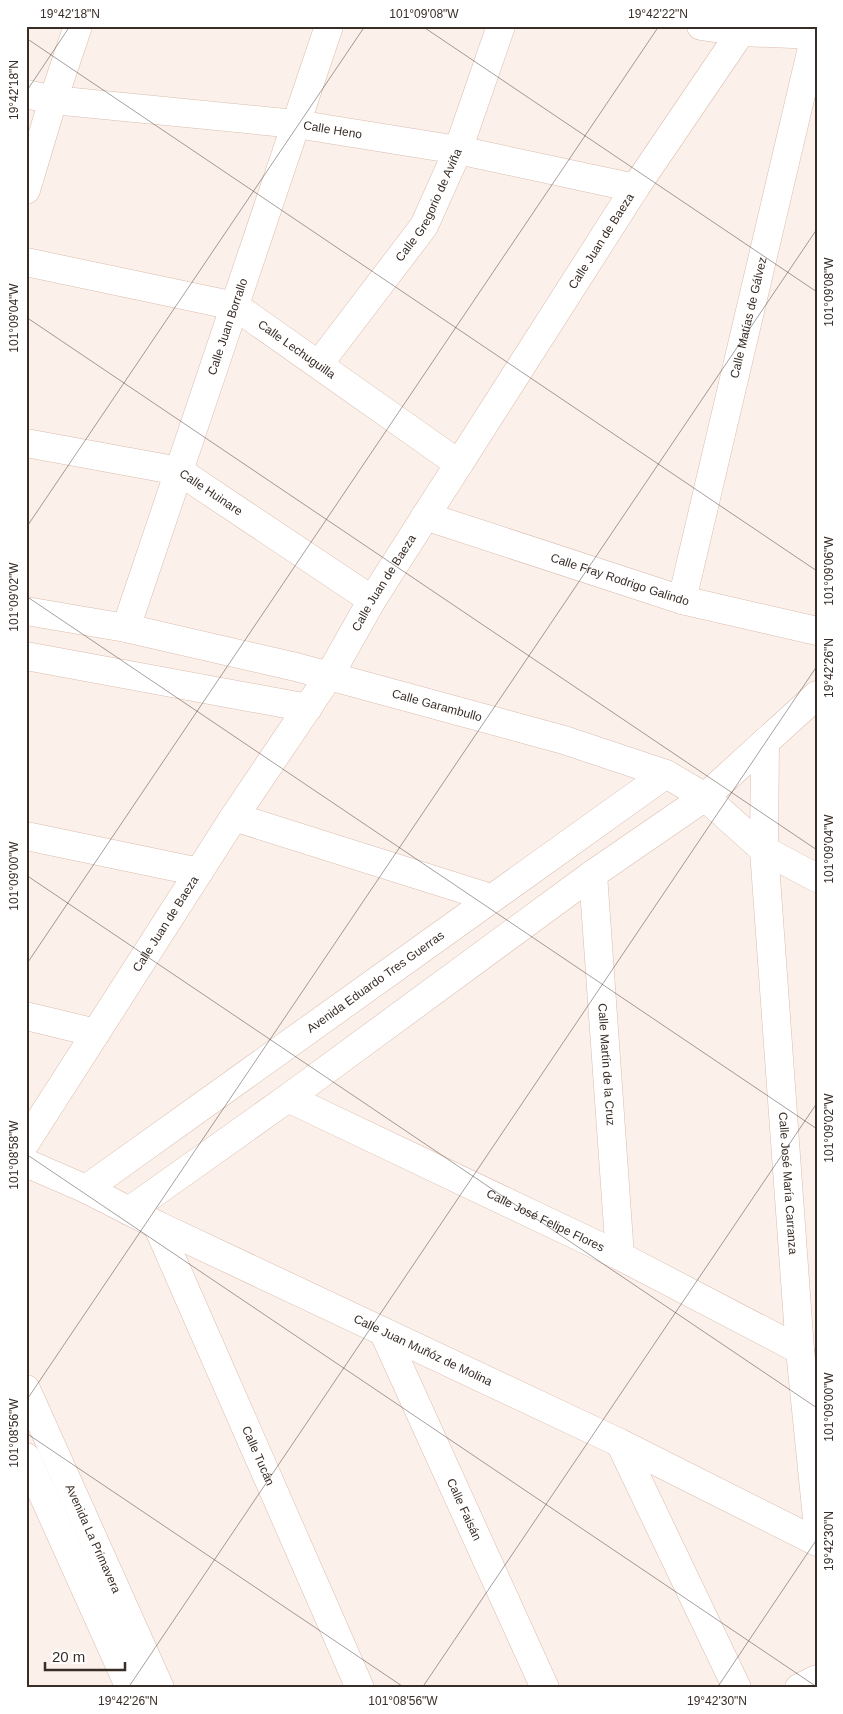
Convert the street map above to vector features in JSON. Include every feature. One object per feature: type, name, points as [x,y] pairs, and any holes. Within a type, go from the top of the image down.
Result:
[{"type":"street","points":[[26,190],[78,26]]},
{"type":"street","name":"Calle Juan Borrallo","points":[[126,628],[329,26]]},
{"type":"street","name":"Calle Gregorio de Aviña","points":[[319,364],[424,226],[458,150],[501,26]]},
{"type":"street","points":[[700,26],[816,35]]},
{"type":"street","name":"Calle Juan de Baeza","points":[[26,1142],[38,1103],[96,1033],[234,816],[329,676],[372,600],[635,188],[743,29]]},
{"type":"street","name":"Calle Matías de Gálvez","points":[[682,600],[816,35]]},
{"type":"street","name":"Calle Heno","points":[[26,94],[53,100],[296,124],[458,150],[635,188]]},
{"type":"street","name":"Calle Lechuguilla","points":[[26,262],[236,306],[459,464]]},
{"type":"street","name":"Calle Huinare","points":[[26,443],[180,471],[372,600]]},
{"type":"street","name":"Calle Fray Rodrigo Galindo","points":[[425,516],[682,600],[817,631]]},
{"type":"street","name":"Calle Garambullo","points":[[26,611],[126,628],[329,676],[564,740],[666,774],[705,797],[764,850],[817,878]]},
{"type":"street","points":[[26,656],[308,708]]},
{"type":"street","points":[[129,1211],[288,1098],[593,874],[705,797],[817,695]]},
{"type":"street","name":"Calle José María Carranza","points":[[765,742],[764,850],[800,1350],[817,1518]]},
{"type":"street","name":"Avenida Eduardo Tres Guerras","points":[[86,1188],[666,774]]},
{"type":"street","points":[[234,816],[491,898]]},
{"type":"street","points":[[26,836],[199,872]]},
{"type":"street","name":"Calle Martín de la Cruz","points":[[593,874],[620,1256]]},
{"type":"street","points":[[26,1016],[96,1033]]},
{"type":"street","name":"Calle José Felipe Flores","points":[[288,1098],[620,1256],[800,1350]]},
{"type":"street","name":"Calle Juan Muñóz de Molina","points":[[26,1163],[86,1188],[157,1225],[620,1443],[817,1542]]},
{"type":"street","name":"Calle Tucán","points":[[157,1225],[360,1688]]},
{"type":"street","name":"Calle Faisán","points":[[383,1331],[546,1688]]},
{"type":"street","name":"Avenida La Primavera","points":[[26,1389],[160,1688]]},
{"type":"street","points":[[620,1443],[736,1688]]},
{"type":"street","points":[[26,1457],[130,1688]]},
{"type":"street","points":[[799,1688],[817,1679]]}]
